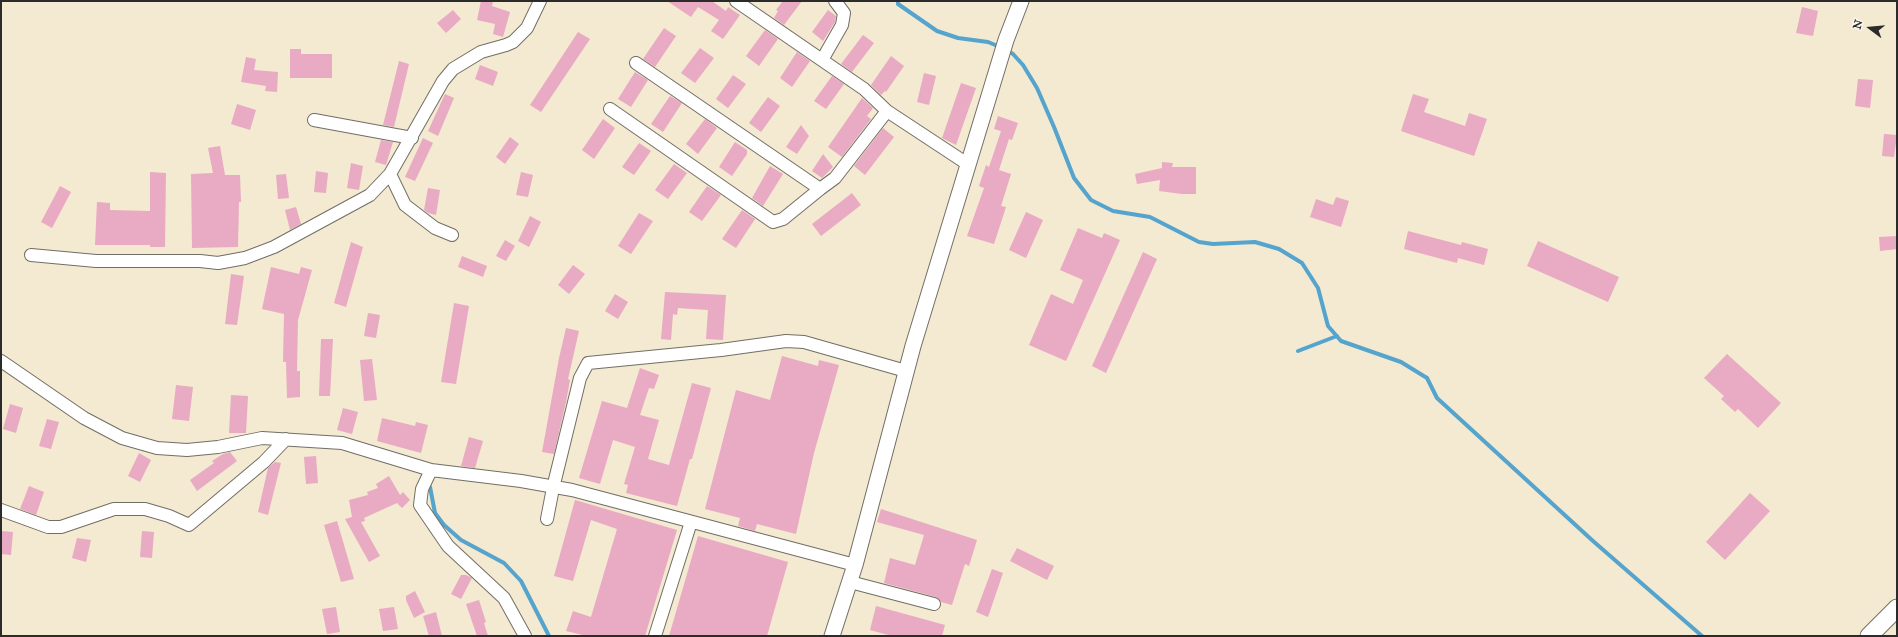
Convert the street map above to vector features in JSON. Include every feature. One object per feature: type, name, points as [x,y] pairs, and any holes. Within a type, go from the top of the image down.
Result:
[{"type":"main road","points":[[1869,636],[1897,608]]},
{"type":"street","points":[[31,254],[96,261],[200,261],[218,263],[245,258],[274,247],[370,194],[390,174],[412,138],[443,81],[453,69],[481,52],[513,42],[527,28],[540,1]]},
{"type":"street","points":[[736,1],[864,89],[887,111],[969,165]]},
{"type":"street","points":[[822,60],[842,26],[844,13],[834,1]]},
{"type":"street","points":[[832,636],[855,565],[907,366],[1006,40],[1021,1]]},
{"type":"street","points":[[636,63],[820,189]]},
{"type":"street","points":[[610,109],[773,222],[783,219],[835,178],[887,111]]},
{"type":"street","points":[[314,120],[412,138]]},
{"type":"street","points":[[390,174],[405,205],[435,228],[452,235]]},
{"type":"street","points":[[547,519],[553,488],[580,378],[588,363],[721,350],[786,341],[804,342],[907,366]]},
{"type":"street","points":[[1,361],[84,418],[122,438],[157,448],[187,450],[218,447],[262,438],[342,443],[432,470],[520,481],[553,488],[572,490],[855,565]]},
{"type":"street","points":[[1,510],[48,527],[61,527],[114,509],[145,510],[169,516],[189,525],[264,462],[286,439]]},
{"type":"street","points":[[432,470],[422,489],[420,505],[448,546],[504,598],[525,636]]},
{"type":"street","points":[[655,636],[690,522]]},
{"type":"street","points":[[850,582],[934,604]]},
{"type":"building","points":[[481,1],[493,1],[492,6],[510,12],[503,37],[493,34],[495,24],[477,20]]},
{"type":"building","points":[[667,1],[712,1],[726,11],[728,7],[740,15],[723,39],[711,31],[719,20],[698,7],[691,17]]},
{"type":"building","points":[[783,1],[802,1],[784,25],[774,18],[778,11],[776,10]]},
{"type":"building","points":[[1802,7],[1818,11],[1813,36],[1796,33]]},
{"type":"building","points":[[453,10],[461,19],[446,33],[437,23]]},
{"type":"building","points":[[828,10],[836,16],[835,22],[823,41],[812,32]]},
{"type":"building","points":[[664,28],[676,36],[655,67],[643,59]]},
{"type":"building","points":[[765,30],[778,39],[759,66],[746,56]]},
{"type":"building","points":[[578,32],[590,39],[541,112],[530,105]]},
{"type":"building","points":[[863,35],[874,43],[852,72],[841,64]]},
{"type":"building","points":[[700,48],[714,58],[695,83],[681,73]]},
{"type":"building","points":[[290,49],[301,49],[301,54],[332,54],[332,78],[290,78]]},
{"type":"building","points":[[797,52],[810,61],[792,87],[780,78]]},
{"type":"building","points":[[891,56],[904,66],[886,92],[885,91],[881,95],[871,85]]},
{"type":"building","points":[[246,57],[256,59],[254,70],[278,72],[277,92],[265,91],[266,86],[241,82]]},
{"type":"building","points":[[399,61],[409,64],[394,127],[383,125]]},
{"type":"building","points":[[480,65],[498,72],[493,86],[475,79]]},
{"type":"building","points":[[635,72],[648,80],[631,107],[618,99]]},
{"type":"building","points":[[924,73],[936,76],[929,105],[917,102]]},
{"type":"building","points":[[733,75],[746,84],[728,108],[716,99]]},
{"type":"building","points":[[832,76],[844,84],[826,109],[814,101]]},
{"type":"building","points":[[1858,79],[1873,80],[1870,108],[1855,106]]},
{"type":"building","points":[[961,83],[976,88],[956,145],[942,138]]},
{"type":"building","points":[[445,94],[454,98],[438,136],[428,131]]},
{"type":"building","points":[[1413,94],[1429,99],[1424,112],[1465,126],[1469,113],[1487,119],[1474,156],[1401,131]]},
{"type":"building","points":[[670,96],[682,103],[663,132],[651,124]]},
{"type":"building","points":[[768,97],[780,106],[761,132],[749,123]]},
{"type":"building","points":[[862,98],[873,108],[867,116],[871,119],[842,157],[828,147]]},
{"type":"building","points":[[237,104],[256,110],[250,130],[231,124]]},
{"type":"building","points":[[998,116],[1018,123],[1012,140],[1009,139],[999,170],[1011,174],[1001,206],[1006,207],[994,244],[967,236],[984,188],[979,186],[986,165],[989,167],[1001,131],[994,129]]},
{"type":"building","points":[[603,119],[615,128],[594,159],[582,150]]},
{"type":"building","points":[[705,119],[717,128],[698,154],[686,144]]},
{"type":"building","points":[[801,125],[809,136],[797,154],[786,147]]},
{"type":"building","points":[[883,128],[894,137],[865,175],[854,166]]},
{"type":"building","points":[[1884,134],[1897,135],[1894,157],[1882,156]]},
{"type":"building","points":[[510,137],[519,144],[505,164],[496,157]]},
{"type":"building","points":[[423,138],[433,143],[415,181],[405,177]]},
{"type":"building","points":[[381,140],[393,142],[386,165],[375,162]]},
{"type":"building","points":[[735,142],[747,150],[747,154],[732,176],[719,167]]},
{"type":"building","points":[[639,143],[651,151],[634,175],[622,167]]},
{"type":"building","points":[[220,146],[225,175],[240,175],[241,202],[239,202],[238,247],[192,248],[191,174],[213,173],[208,148]]},
{"type":"building","points":[[823,154],[833,167],[822,178],[812,171]]},
{"type":"building","points":[[1162,162],[1173,163],[1172,167],[1196,167],[1196,194],[1159,191],[1160,180],[1137,184],[1135,174],[1162,168]]},
{"type":"building","points":[[351,163],[363,166],[359,190],[347,188]]},
{"type":"building","points":[[674,164],[687,173],[668,199],[655,190]]},
{"type":"building","points":[[770,166],[783,174],[763,206],[752,198]]},
{"type":"building","points":[[316,171],[328,173],[326,193],[314,192]]},
{"type":"building","points":[[150,172],[166,173],[165,247],[150,247],[150,245],[95,245],[97,202],[110,203],[110,210],[150,211]]},
{"type":"building","points":[[521,172],[533,175],[528,197],[516,195]]},
{"type":"building","points":[[286,174],[289,198],[278,199],[276,175]]},
{"type":"building","points":[[60,186],[71,192],[52,228],[41,222]]},
{"type":"building","points":[[707,186],[721,195],[702,221],[689,212]]},
{"type":"building","points":[[428,188],[440,190],[436,215],[428,213],[424,210]]},
{"type":"building","points":[[852,193],[861,205],[821,236],[812,224]]},
{"type":"building","points":[[1336,197],[1349,201],[1341,227],[1310,217],[1316,199],[1333,205]]},
{"type":"building","points":[[296,207],[301,224],[290,230],[285,210]]},
{"type":"building","points":[[742,210],[755,219],[736,248],[722,239]]},
{"type":"building","points":[[1026,212],[1043,220],[1026,258],[1009,250]]},
{"type":"building","points":[[639,213],[653,221],[631,254],[618,246]]},
{"type":"building","points":[[530,216],[541,222],[529,247],[518,241]]},
{"type":"building","points":[[1078,228],[1102,238],[1104,233],[1120,240],[1066,361],[1029,345],[1051,294],[1073,304],[1083,280],[1060,270]]},
{"type":"building","points":[[1408,231],[1461,245],[1462,242],[1488,249],[1484,265],[1458,258],[1457,263],[1404,249]]},
{"type":"building","points":[[1897,236],[1897,249],[1880,251],[1879,237]]},
{"type":"building","points":[[505,240],[515,246],[506,261],[496,256]]},
{"type":"building","points":[[1538,241],[1619,277],[1608,302],[1527,266]]},
{"type":"building","points":[[351,242],[363,247],[346,307],[334,303]]},
{"type":"building","points":[[1143,252],[1157,259],[1106,373],[1092,366]]},
{"type":"building","points":[[462,256],[487,266],[483,277],[458,267]]},
{"type":"building","points":[[573,265],[585,274],[569,294],[558,285]]},
{"type":"building","points":[[271,267],[299,274],[301,267],[312,270],[298,320],[297,371],[300,371],[300,397],[287,398],[286,362],[283,362],[284,314],[262,309]]},
{"type":"building","points":[[231,274],[244,276],[237,325],[225,324]]},
{"type":"building","points":[[665,292],[726,295],[723,340],[706,339],[708,310],[678,308],[677,315],[673,314],[671,340],[661,339]]},
{"type":"building","points":[[615,294],[628,302],[618,319],[605,311]]},
{"type":"building","points":[[454,303],[469,306],[456,384],[441,382]]},
{"type":"building","points":[[368,313],[380,315],[376,338],[364,336]]},
{"type":"building","points":[[566,328],[579,331],[568,379],[570,380],[566,402],[554,454],[542,452]]},
{"type":"building","points":[[321,339],[333,339],[330,396],[319,396]]},
{"type":"building","points":[[1727,354],[1781,403],[1758,428],[1738,409],[1735,412],[1721,399],[1724,396],[1704,378]]},
{"type":"building","points":[[782,356],[818,366],[819,360],[839,365],[814,453],[796,534],[757,524],[755,531],[738,526],[740,518],[705,509],[736,390],[770,400]]},
{"type":"building","points":[[372,359],[377,400],[364,401],[360,360]]},
{"type":"building","points":[[640,368],[659,375],[654,389],[649,388],[640,415],[659,420],[648,459],[669,465],[692,383],[711,388],[692,459],[690,459],[677,506],[626,493],[628,485],[624,484],[635,447],[613,440],[600,484],[579,478],[602,401],[627,408]]},
{"type":"building","points":[[176,385],[193,387],[189,421],[172,419]]},
{"type":"building","points":[[231,395],[248,396],[246,433],[229,433]]},
{"type":"building","points":[[10,404],[23,408],[16,433],[3,429]]},
{"type":"building","points":[[343,408],[358,412],[352,434],[337,430]]},
{"type":"building","points":[[382,418],[415,426],[416,422],[428,425],[421,453],[377,441]]},
{"type":"building","points":[[47,419],[59,422],[51,449],[39,446]]},
{"type":"building","points":[[469,437],[483,441],[475,468],[461,466]]},
{"type":"building","points":[[230,452],[237,461],[197,491],[190,480],[214,463],[212,461],[223,454]]},
{"type":"building","points":[[139,453],[151,460],[140,482],[128,476]]},
{"type":"building","points":[[316,456],[318,483],[306,484],[304,457]]},
{"type":"building","points":[[275,462],[281,463],[268,515],[258,512],[268,468]]},
{"type":"building","points":[[389,476],[400,495],[403,492],[410,500],[402,508],[397,503],[364,518],[365,521],[361,522],[380,556],[369,562],[345,519],[352,517],[349,500],[368,495],[367,492],[378,488],[376,484]]},
{"type":"building","points":[[29,486],[44,492],[36,515],[20,509]]},
{"type":"building","points":[[1750,493],[1770,511],[1725,560],[1706,542]]},
{"type":"building","points":[[575,500],[677,530],[645,636],[587,636],[566,631],[573,611],[591,617],[617,529],[591,520],[573,581],[554,576]]},
{"type":"building","points":[[881,509],[977,540],[969,566],[965,564],[952,605],[941,602],[936,597],[884,583],[890,558],[915,565],[924,535],[877,522]]},
{"type":"building","points":[[337,521],[354,579],[341,582],[324,525]]},
{"type":"building","points":[[1,531],[13,532],[11,555],[1,554]]},
{"type":"building","points":[[142,531],[154,532],[152,558],[140,557]]},
{"type":"building","points":[[698,536],[788,562],[767,636],[669,636]]},
{"type":"building","points":[[77,538],[91,540],[86,562],[72,558]]},
{"type":"building","points":[[1017,548],[1054,566],[1047,580],[1010,561]]},
{"type":"building","points":[[992,569],[1003,573],[988,617],[976,612]]},
{"type":"building","points":[[461,575],[466,575],[472,578],[461,599],[451,594]]},
{"type":"building","points":[[415,591],[425,612],[414,618],[406,600],[406,596]]},
{"type":"building","points":[[479,600],[486,622],[484,623],[488,636],[477,636],[466,604]]},
{"type":"building","points":[[876,606],[945,625],[942,636],[892,636],[870,630]]},
{"type":"building","points":[[336,607],[340,632],[327,634],[322,609]]},
{"type":"building","points":[[394,607],[398,629],[383,631],[379,609]]},
{"type":"building","points":[[436,612],[442,636],[429,636],[423,616]]},
{"type":"waterway","points":[[898,1],[898,4],[937,31],[958,38],[988,42],[1000,47]]},
{"type":"waterway","points":[[1006,50],[1013,54],[1023,65],[1037,88],[1074,178],[1091,200],[1113,211],[1150,217],[1199,242],[1213,244],[1255,242],[1279,249],[1302,263],[1318,288],[1328,326],[1341,341],[1401,362],[1427,378],[1437,398],[1593,541],[1702,636]]},
{"type":"waterway","points":[[1298,351],[1337,336]]},
{"type":"waterway","points":[[430,487],[435,513],[444,525],[461,540],[504,563],[521,581],[549,636]]}]
